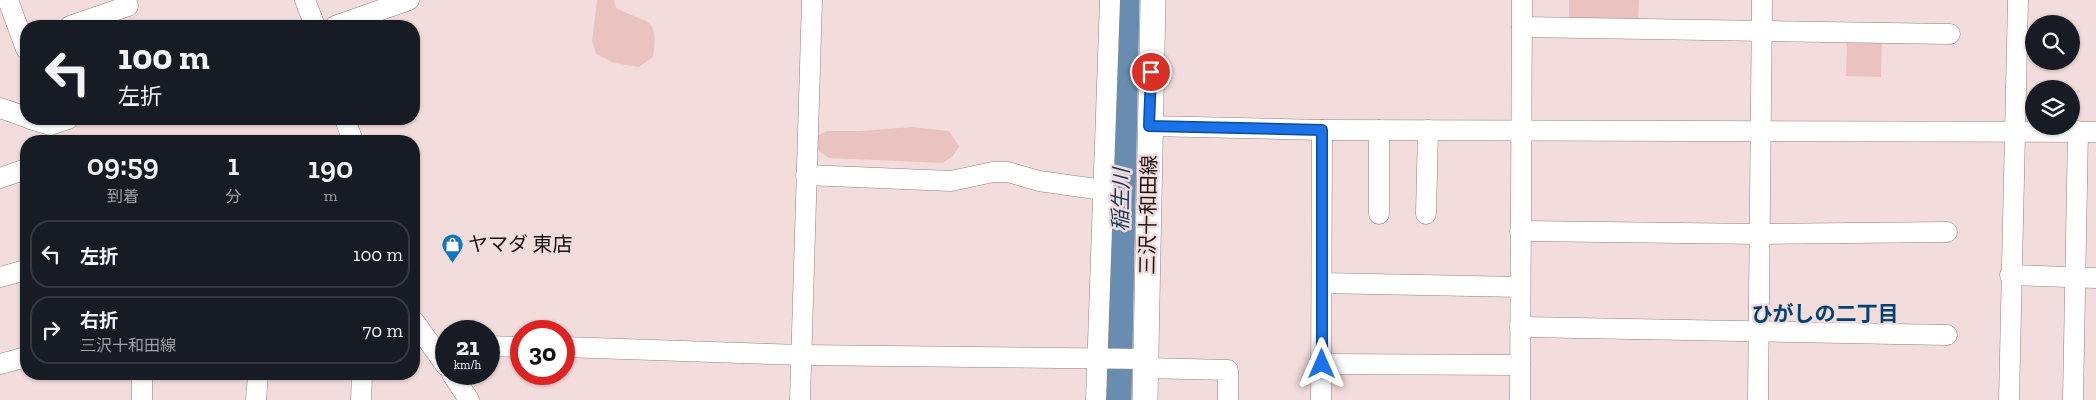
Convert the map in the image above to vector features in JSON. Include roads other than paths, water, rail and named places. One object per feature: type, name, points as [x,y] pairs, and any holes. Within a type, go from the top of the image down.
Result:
[{"type":"main road","name":"三沢十和田線","points":[[1144,400],[1139,362],[1154,0]]},
{"type":"street","points":[[8,0],[20,29]]},
{"type":"street","points":[[87,20],[128,6],[126,0]]},
{"type":"street","points":[[305,0],[313,20]]},
{"type":"street","points":[[352,20],[409,0]]},
{"type":"street","points":[[800,400],[812,0]]},
{"type":"street","points":[[1096,400],[1100,359],[1103,190],[1110,0]]},
{"type":"street","points":[[1520,400],[1522,0]]},
{"type":"street","points":[[1758,400],[1762,0]]},
{"type":"street","points":[[2009,400],[2010,275],[2018,0]]},
{"type":"street","points":[[1522,27],[1950,34]]},
{"type":"street","points":[[0,108],[20,115]]},
{"type":"street","points":[[1149,126],[1322,130],[2087,131],[2075,277],[2073,400]]},
{"type":"street","points":[[1321,400],[1322,130]]},
{"type":"street","points":[[1379,130],[1379,214]]},
{"type":"street","points":[[1426,214],[1428,130]]},
{"type":"street","points":[[0,178],[20,171]]},
{"type":"street","points":[[806,175],[951,181],[993,172],[1008,172],[1039,180],[1103,190]]},
{"type":"street","points":[[1520,231],[1760,234],[1947,232]]},
{"type":"street","points":[[0,277],[20,272]]},
{"type":"street","points":[[2010,275],[2096,278]]},
{"type":"street","points":[[1322,284],[1520,287]]},
{"type":"street","points":[[1520,327],[1948,335]]},
{"type":"street","points":[[420,330],[429,344]]},
{"type":"street","points":[[575,347],[802,355],[1100,359],[1139,362],[1228,370],[1228,398]]},
{"type":"street","points":[[0,364],[20,359]]},
{"type":"street","points":[[1322,364],[1520,365]]},
{"type":"street","points":[[142,380],[142,400]]},
{"type":"street","points":[[256,400],[258,380]]},
{"type":"street","points":[[361,400],[362,380]]},
{"type":"street","points":[[459,385],[469,400]]},
{"type":"waterway","name":"稲生川","points":[[1117,400],[1125,0]]},
{"type":"place","name":"ヤマダ 東店","points":[[452,263]]},
{"type":"district","name":"ひがしの二丁目","points":[[1825,314]]}]
